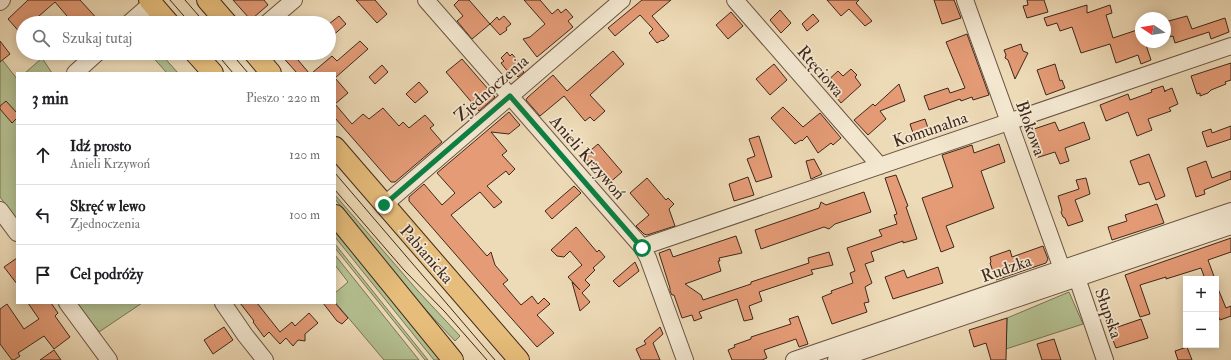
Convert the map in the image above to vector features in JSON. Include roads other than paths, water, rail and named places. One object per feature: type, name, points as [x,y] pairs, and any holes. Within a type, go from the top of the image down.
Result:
[{"type":"main road","points":[[207,0],[222,16]]},
{"type":"main road","points":[[150,1],[163,16]]},
{"type":"main road","points":[[201,60],[212,72]]},
{"type":"main road","points":[[260,60],[270,72]]},
{"type":"main road","name":"Pabianicka","points":[[336,148],[519,360]]},
{"type":"main road","points":[[336,216],[453,360]]},
{"type":"street","points":[[275,16],[294,0]]},
{"type":"street","name":"Anieli Krzywoń","points":[[426,0],[642,248],[648,258],[685,360]]},
{"type":"street","name":"Zjednoczenia","points":[[384,205],[622,0]]},
{"type":"street","name":"Rtęciowa","points":[[735,0],[880,166]]},
{"type":"street","name":"Blokowa","points":[[964,0],[1062,269]]},
{"type":"street","points":[[136,16],[150,1]]},
{"type":"street","name":"Komunalna","points":[[642,248],[1231,46]]},
{"type":"street","points":[[76,72],[89,60]]},
{"type":"street","points":[[0,210],[16,232]]},
{"type":"street","name":"Rudzka","points":[[794,360],[1231,211]]},
{"type":"street","name":"Rudzka","points":[[836,360],[1231,226]]},
{"type":"street","points":[[1062,269],[1077,278]]},
{"type":"street","name":"Słupska","points":[[1077,278],[1105,360]]},
{"type":"street","points":[[68,304],[109,360]]},
{"type":"street","points":[[224,304],[245,335],[265,360]]},
{"type":"tram line","points":[[170,0],[184,16]]},
{"type":"tram line","points":[[185,0],[199,16]]},
{"type":"tram line","points":[[222,60],[232,72]]},
{"type":"tram line","points":[[237,60],[247,72]]},
{"type":"tram line","points":[[336,174],[495,360]]},
{"type":"tram line","points":[[336,191],[404,270],[445,312],[487,360]]}]
